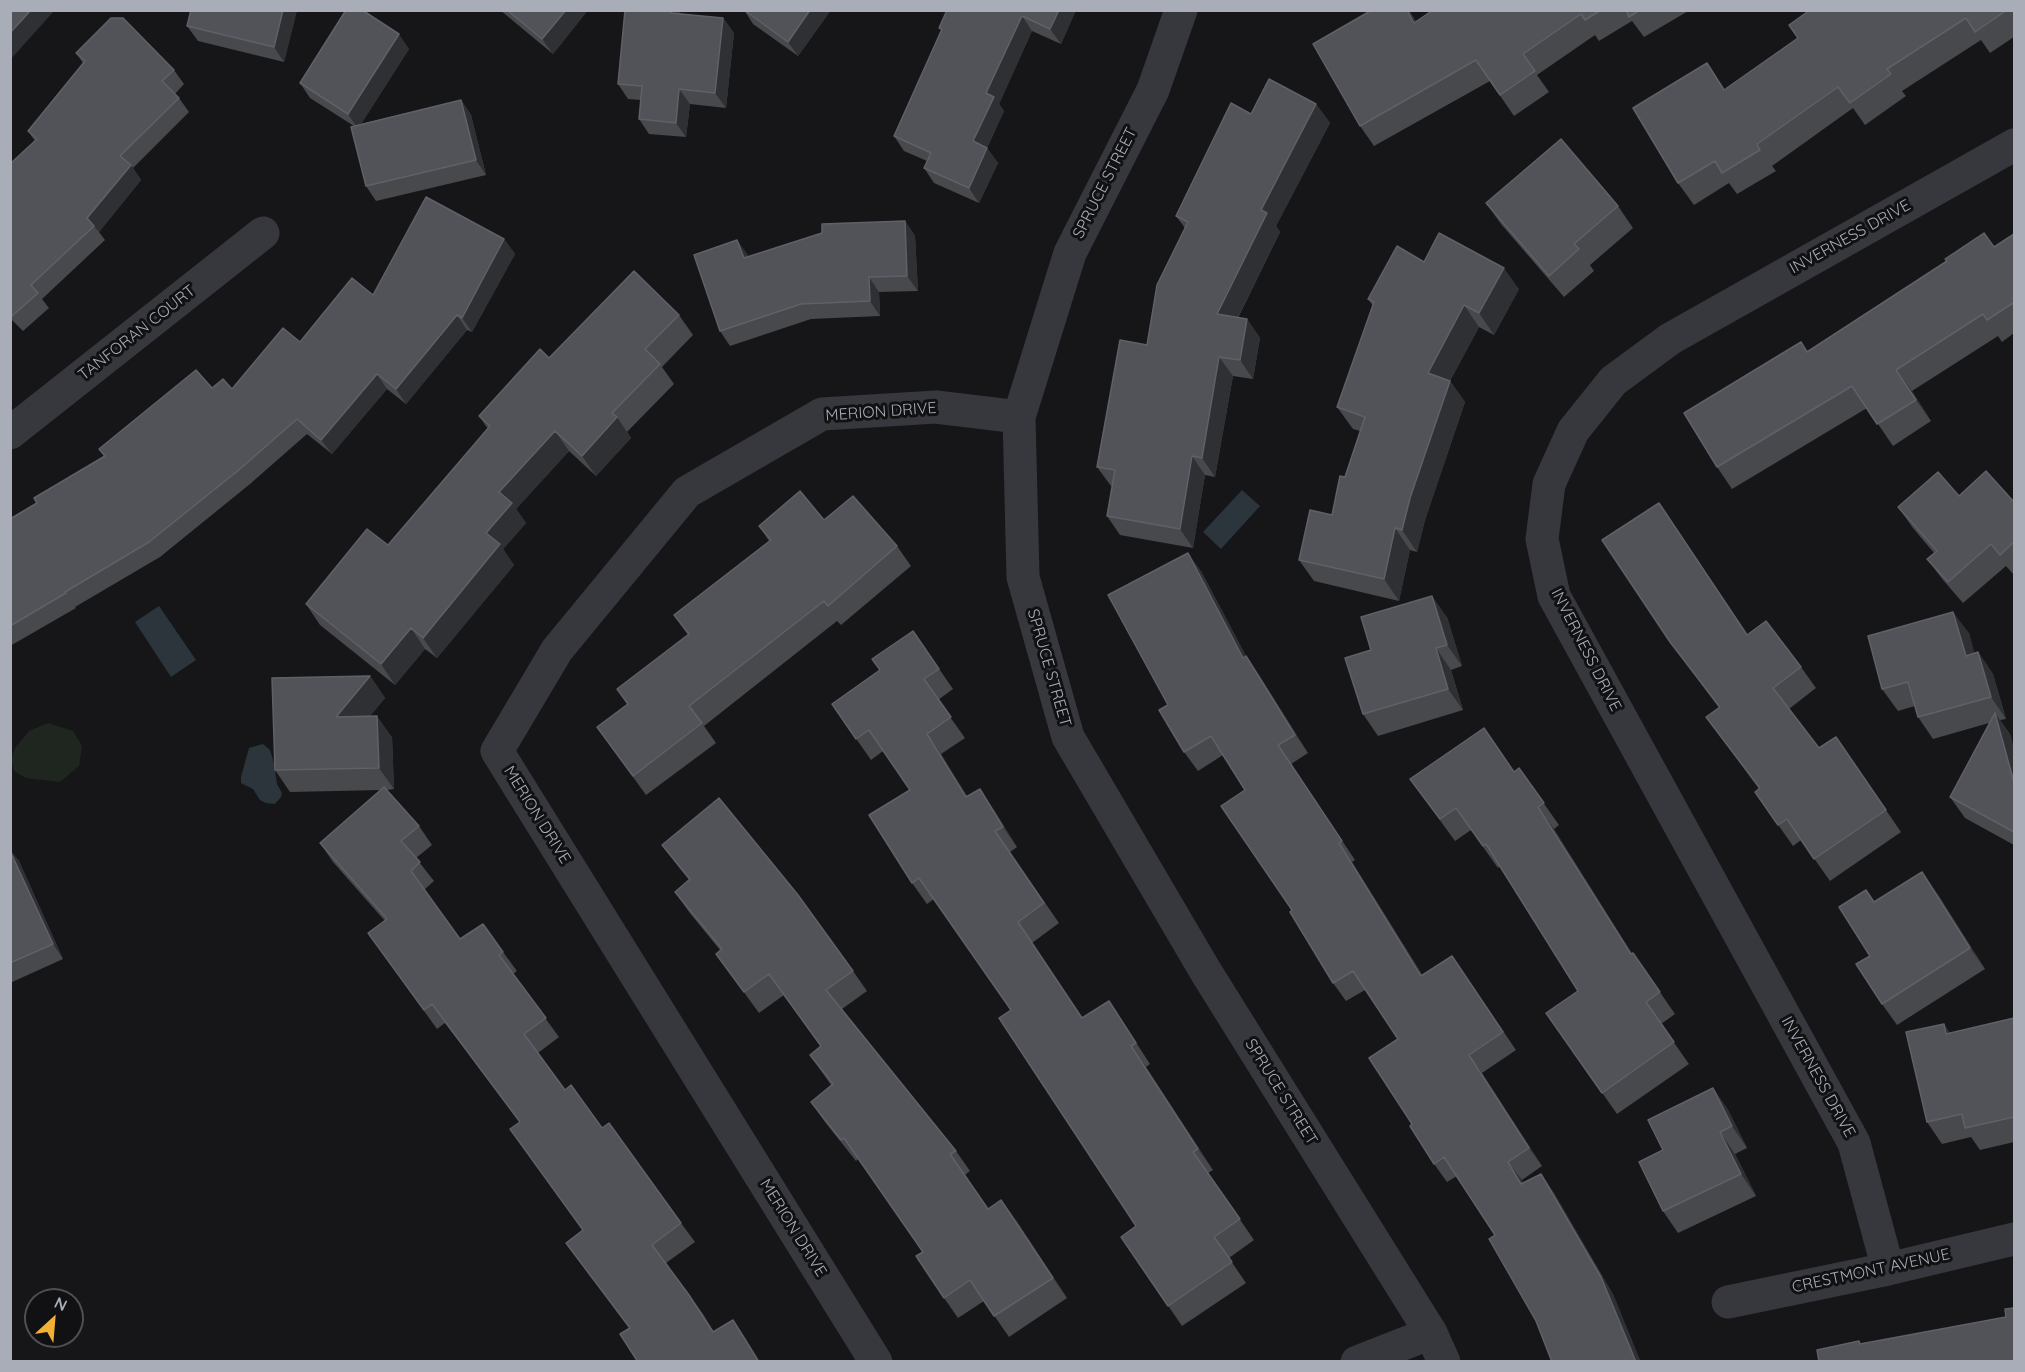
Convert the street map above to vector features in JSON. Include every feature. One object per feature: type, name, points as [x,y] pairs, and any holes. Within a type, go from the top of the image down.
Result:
[{"type":"street","name":"SPRUCE STREET","points":[[1181,10],[1153,90],[1070,253],[1019,417],[1023,577],[1068,736],[1206,972],[1438,1347]]},
{"type":"street","name":"INVERNESS DRIVE","points":[[1888,1269],[1854,1143],[1554,596],[1542,539],[1549,484],[1573,431],[1613,381],[1670,339],[2014,145]]},
{"type":"street","name":"TANFORAN COURT","points":[[10,433],[263,233]]},
{"type":"street","name":"MERION DRIVE","points":[[876,1362],[497,751],[557,650],[687,492],[822,414],[936,407],[1019,417]]},
{"type":"street","name":"CRESTMONT AVENUE","points":[[1728,1302],[1888,1269],[2014,1239]]},
{"type":"street","points":[[1357,1362],[1438,1347]]},
{"type":"shaded area","points":[[1242,490],[1260,506],[1221,549],[1203,532]]},
{"type":"shaded area","points":[[159,606],[196,660],[171,677],[135,622]]},
{"type":"shaded area","points":[[48,723],[73,731],[82,746],[79,766],[60,782],[26,778],[14,771],[11,759],[15,748],[29,731]]},
{"type":"shaded area","points":[[263,744],[270,750],[277,784],[282,793],[275,804],[260,800],[253,789],[241,783],[249,748]]},
{"type":"building","points":[[10,10],[31,10],[10,33]]},
{"type":"building","points":[[191,10],[283,10],[274,47],[187,26]]},
{"type":"building","points":[[346,10],[362,10],[399,34],[348,114],[300,83]]},
{"type":"building","points":[[507,10],[566,10],[542,39]]},
{"type":"building","points":[[625,10],[671,10],[671,13],[723,18],[715,93],[679,89],[676,123],[639,119],[642,86],[618,84]]},
{"type":"building","points":[[744,10],[810,10],[788,42]]},
{"type":"building","points":[[947,10],[1059,10],[1050,29],[1022,16],[986,93],[994,97],[973,141],[987,148],[969,188],[924,168],[931,153],[894,136],[942,29],[939,28]]},
{"type":"building","points":[[1372,10],[1407,10],[1414,23],[1433,10],[1601,10],[1585,20],[1581,14],[1523,54],[1535,71],[1500,95],[1476,60],[1360,126],[1313,44]]},
{"type":"building","points":[[1626,10],[1640,10],[1629,17]]},
{"type":"building","points":[[1810,10],[2007,10],[1975,32],[1966,18],[1887,69],[1891,74],[1850,103],[1838,87],[1757,144],[1760,150],[1722,173],[1715,161],[1678,183],[1633,108],[1707,63],[1724,90],[1798,38],[1789,25]]},
{"type":"building","points":[[111,18],[123,18],[174,70],[162,81],[179,98],[120,156],[131,165],[87,218],[94,226],[31,285],[38,293],[12,316],[10,314],[10,164],[37,139],[28,131],[85,61],[76,53]]},
{"type":"building","points":[[1269,79],[1316,104],[1261,210],[1267,213],[1217,314],[1247,319],[1240,360],[1219,357],[1202,458],[1192,456],[1180,529],[1107,516],[1115,470],[1097,467],[1120,340],[1147,345],[1157,285],[1188,222],[1176,216],[1231,103],[1251,114]]},
{"type":"building","points":[[461,100],[476,160],[366,186],[351,127]]},
{"type":"building","points":[[1561,139],[1618,206],[1574,244],[1579,249],[1549,276],[1486,203]]},
{"type":"building","points":[[426,197],[504,239],[462,318],[457,315],[396,389],[377,374],[321,440],[297,419],[240,469],[149,542],[10,626],[10,519],[37,503],[34,498],[105,456],[99,449],[196,370],[212,388],[223,379],[232,389],[283,328],[300,342],[352,278],[373,295]]},
{"type":"building","points":[[905,221],[907,276],[869,277],[870,301],[801,304],[720,331],[694,255],[737,240],[744,258],[822,233],[822,224]]},
{"type":"building","points":[[1439,233],[1504,268],[1479,313],[1464,305],[1428,373],[1450,381],[1410,498],[1402,530],[1395,528],[1384,579],[1299,560],[1310,510],[1332,515],[1340,476],[1345,477],[1365,417],[1337,407],[1374,302],[1368,299],[1397,246],[1424,262]]},
{"type":"building","points":[[1984,233],[1994,247],[2014,234],[2014,306],[2013,303],[1987,320],[1983,314],[1896,370],[1916,400],[1877,424],[1852,386],[1717,467],[1684,413],[1801,342],[1807,352],[1947,261],[1945,259]]},
{"type":"building","points":[[634,271],[679,315],[645,349],[660,364],[612,413],[617,417],[582,456],[555,431],[499,492],[512,503],[486,533],[500,544],[423,638],[411,628],[381,664],[306,604],[367,529],[388,545],[490,426],[479,416],[540,349],[549,358]]},
{"type":"building","points":[[1986,471],[2014,502],[2014,542],[2000,555],[1991,544],[1948,582],[1927,559],[1937,551],[1898,507],[1938,472],[1959,496]]},
{"type":"building","points":[[800,491],[824,520],[853,496],[897,546],[828,606],[824,601],[689,706],[702,723],[633,776],[597,727],[628,704],[617,689],[689,634],[674,615],[771,540],[759,526]]},
{"type":"building","points":[[1659,503],[1747,635],[1766,621],[1801,667],[1773,688],[1819,748],[1836,737],[1886,810],[1814,859],[1787,819],[1778,825],[1755,792],[1760,788],[1706,717],[1720,707],[1670,642],[1602,540]]},
{"type":"building","points":[[1188,553],[1243,658],[1246,656],[1295,735],[1278,745],[1342,841],[1339,843],[1421,976],[1452,956],[1503,1032],[1469,1055],[1529,1148],[1508,1162],[1521,1184],[1541,1174],[1601,1277],[1636,1362],[1552,1362],[1536,1321],[1489,1239],[1495,1235],[1444,1157],[1434,1164],[1410,1126],[1412,1124],[1369,1058],[1398,1039],[1353,971],[1333,983],[1290,912],[1292,910],[1221,806],[1245,790],[1211,736],[1184,752],[1159,710],[1168,705],[1108,595]]},
{"type":"building","points":[[1432,596],[1447,645],[1436,648],[1448,689],[1363,714],[1345,658],[1371,650],[1361,617]]},
{"type":"building","points":[[1953,612],[1966,656],[1978,652],[1991,697],[1918,717],[1908,682],[1882,689],[1868,636]]},
{"type":"building","points":[[913,631],[939,669],[924,679],[951,717],[927,734],[966,797],[980,789],[1003,827],[995,831],[1044,903],[1018,922],[1082,1018],[1109,1001],[1136,1043],[1131,1046],[1198,1149],[1193,1152],[1240,1219],[1214,1237],[1232,1262],[1168,1306],[1121,1237],[1136,1226],[999,1018],[1011,1010],[919,878],[912,883],[869,815],[910,790],[869,730],[856,739],[832,704],[880,670],[872,659]]},
{"type":"building","points":[[370,676],[336,717],[377,716],[379,768],[275,770],[272,678]]},
{"type":"building","points":[[1995,713],[2013,779],[2014,777],[2014,832],[1950,797]]},
{"type":"building","points":[[1484,728],[1514,772],[1519,768],[1544,803],[1538,807],[1631,954],[1633,953],[1660,992],[1646,1002],[1674,1042],[1602,1093],[1546,1013],[1578,991],[1486,844],[1483,846],[1456,808],[1440,819],[1410,779]]},
{"type":"building","points":[[384,787],[419,826],[401,841],[420,862],[411,871],[460,939],[483,924],[503,952],[499,955],[546,1018],[524,1034],[565,1090],[571,1085],[602,1128],[609,1123],[681,1223],[652,1245],[713,1332],[733,1320],[759,1362],[638,1362],[620,1334],[630,1328],[566,1243],[583,1230],[510,1129],[520,1122],[432,1004],[424,1010],[368,933],[387,919],[320,843]]},
{"type":"building","points":[[719,798],[798,895],[853,971],[826,990],[956,1151],[950,1154],[988,1209],[1001,1200],[1053,1278],[994,1316],[970,1280],[944,1298],[916,1256],[923,1252],[844,1138],[841,1140],[811,1102],[833,1084],[810,1055],[821,1046],[769,974],[744,992],[716,954],[722,949],[675,892],[690,879],[662,845]]},
{"type":"building","points":[[10,851],[53,944],[10,963]]},
{"type":"building","points":[[1922,872],[1970,948],[1882,1004],[1856,964],[1870,956],[1839,907],[1866,890],[1874,902]]},
{"type":"building","points":[[2014,1018],[2014,1117],[1965,1128],[1962,1114],[1927,1122],[1906,1032],[1944,1024],[1946,1034]]},
{"type":"building","points":[[1713,1088],[1732,1126],[1720,1132],[1741,1174],[1663,1211],[1639,1162],[1663,1150],[1648,1120]]},
{"type":"building","points":[[2014,1308],[2014,1362],[1819,1362],[1817,1350],[2006,1317],[2005,1309]]}]
